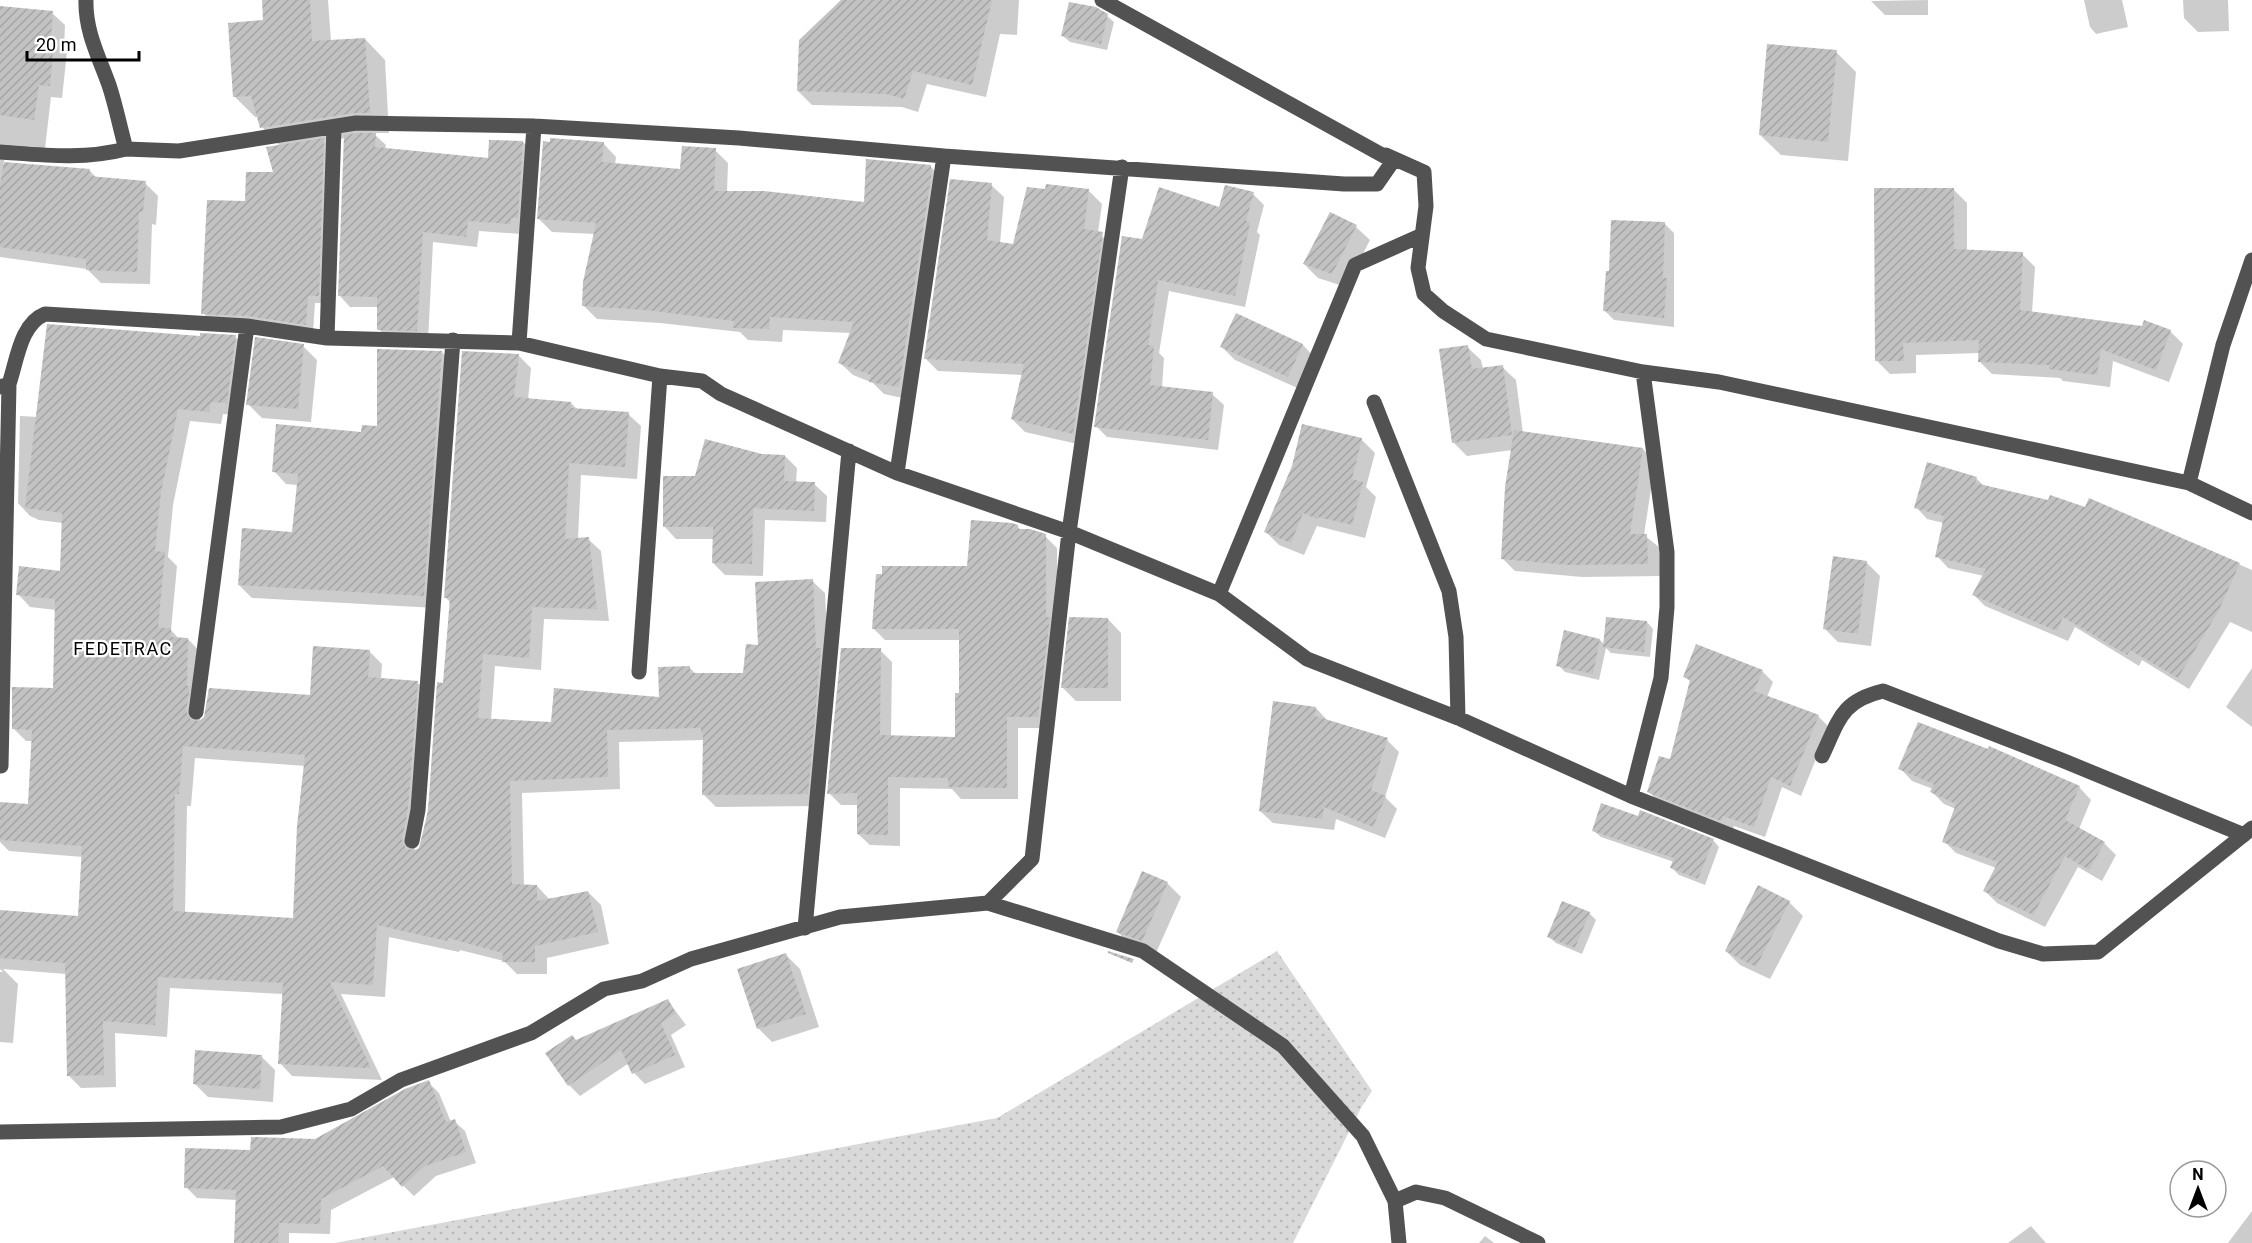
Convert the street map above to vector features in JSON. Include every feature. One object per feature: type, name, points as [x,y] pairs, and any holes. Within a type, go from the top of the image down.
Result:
[{"type":"street","points":[[86,0],[86,14],[94,49],[109,86],[126,149]]},
{"type":"street","points":[[1102,0],[1373,148],[1424,172],[1426,206],[1418,268],[1424,294],[1443,311],[1486,339],[1643,372],[1730,385],[2189,483],[2252,513]]},
{"type":"street","points":[[0,152],[68,158],[103,155],[126,149],[179,151],[356,123],[534,126],[739,138],[944,156],[1377,184],[1393,161],[1373,148]]},
{"type":"street","points":[[519,343],[534,126]]},
{"type":"street","points":[[327,338],[334,127]]},
{"type":"street","points":[[897,473],[944,156]]},
{"type":"street","points":[[988,903],[1032,859],[1069,532],[1122,168]]},
{"type":"street","points":[[1219,594],[1355,265],[1422,235]]},
{"type":"street","points":[[2189,483],[2223,345],[2252,260]]},
{"type":"street","points":[[1,766],[5,385],[27,328],[34,318],[45,314],[247,326],[327,338],[519,343],[660,376],[702,381],[721,394],[897,473],[1069,532],[1219,594],[1307,659],[1458,718],[1631,795],[1999,941],[2043,954],[2098,952],[2248,831]]},
{"type":"street","points":[[196,712],[247,326]]},
{"type":"street","points":[[412,841],[418,810],[453,340]]},
{"type":"street","points":[[1631,795],[1661,678],[1667,607],[1667,552],[1643,372]]},
{"type":"street","points":[[639,672],[660,376]]},
{"type":"street","points":[[1374,402],[1449,591],[1456,637],[1458,718]]},
{"type":"street","points":[[805,928],[849,451]]},
{"type":"street","points":[[1822,756],[1844,710],[1862,696],[1883,691],[2248,831]]},
{"type":"street","points":[[0,1132],[281,1127],[351,1109],[401,1080],[531,1033],[604,989],[642,981],[691,959],[840,917],[988,903],[1143,951],[1283,1046],[1363,1136],[1395,1201],[1399,1243]]},
{"type":"street","points":[[1395,1201],[1416,1192],[1445,1198],[1538,1243]]},
{"type":"shaded area","points":[[1277,951],[1372,1091],[1362,1106],[1293,1243],[335,1243],[997,1118]]},
{"type":"building","points":[[262,0],[310,0],[312,41],[365,38],[370,113],[354,113],[260,128],[251,96],[233,97],[228,23],[263,20]]},
{"type":"building","points":[[841,0],[992,0],[972,85],[913,71],[904,99],[887,94],[797,91],[799,40]]},
{"type":"building","points":[[1069,2],[1096,7],[1108,14],[1101,44],[1061,36]]},
{"type":"building","points":[[0,6],[53,11],[51,38],[54,38],[50,86],[39,85],[34,120],[0,115]]},
{"type":"building","points":[[1767,44],[1837,50],[1828,142],[1759,135]]},
{"type":"building","points":[[376,133],[375,147],[488,158],[489,140],[523,141],[518,218],[511,218],[511,224],[468,221],[466,237],[423,232],[417,331],[377,330],[377,297],[338,296],[344,135]]},
{"type":"building","points":[[324,138],[319,296],[308,296],[306,325],[248,316],[201,314],[207,200],[245,201],[246,172],[273,172],[266,147]]},
{"type":"building","points":[[550,138],[604,142],[602,162],[680,169],[682,146],[716,148],[714,191],[764,191],[864,202],[866,159],[931,165],[899,387],[869,382],[871,375],[838,363],[854,322],[770,317],[769,329],[733,328],[734,321],[646,310],[582,306],[583,282],[596,223],[537,219],[543,141],[550,142]]},
{"type":"building","points":[[4,162],[90,169],[89,176],[146,181],[143,212],[139,212],[137,272],[86,270],[86,259],[0,247],[0,185]]},
{"type":"building","points":[[950,179],[992,183],[987,240],[1013,244],[1027,187],[1045,189],[1046,184],[1089,189],[1084,229],[1103,232],[1073,434],[1011,419],[1024,364],[924,359]]},
{"type":"building","points":[[1225,185],[1254,192],[1246,221],[1250,223],[1235,296],[1158,280],[1148,345],[1154,346],[1150,385],[1213,392],[1208,440],[1094,427],[1122,236],[1142,239],[1159,187],[1219,207]]},
{"type":"building","points":[[1874,188],[1954,188],[1954,249],[2023,252],[2020,310],[2142,326],[2144,320],[2171,330],[2156,370],[2101,349],[2097,375],[2049,369],[2049,365],[1978,362],[1979,340],[1903,343],[1904,361],[1875,361]]},
{"type":"building","points":[[1330,212],[1357,225],[1332,274],[1303,264]]},
{"type":"building","points":[[1611,220],[1665,222],[1663,278],[1667,278],[1664,318],[1603,311],[1606,271],[1609,271]]},
{"type":"building","points":[[1236,313],[1303,344],[1288,377],[1220,347]]},
{"type":"building","points":[[47,324],[200,336],[200,333],[236,335],[227,403],[211,402],[209,412],[178,409],[161,492],[155,551],[165,552],[158,628],[171,628],[171,637],[188,638],[187,686],[190,686],[186,711],[191,720],[199,721],[204,717],[209,688],[310,695],[313,646],[370,650],[368,677],[418,681],[408,809],[402,840],[406,849],[415,850],[419,848],[428,811],[437,682],[443,683],[450,598],[444,598],[462,351],[519,354],[514,397],[571,402],[571,408],[629,412],[625,467],[569,463],[565,539],[589,537],[597,609],[532,607],[529,658],[483,654],[478,718],[551,722],[554,688],[659,697],[658,667],[690,666],[690,673],[743,673],[746,644],[758,645],[755,582],[813,579],[816,648],[821,648],[808,794],[702,795],[703,733],[701,733],[701,728],[607,730],[608,777],[510,781],[512,884],[537,885],[537,901],[588,891],[598,932],[535,946],[535,962],[502,962],[503,953],[448,938],[447,941],[377,925],[373,985],[330,982],[371,1068],[278,1064],[283,983],[158,977],[155,1025],[103,1021],[104,1075],[67,1076],[65,963],[0,958],[0,910],[78,916],[82,846],[0,840],[0,802],[28,804],[32,730],[12,729],[12,687],[53,688],[55,599],[16,595],[19,566],[60,571],[62,513],[25,508]],"holes":[[[183,746],[305,755],[297,826],[293,918],[173,911],[175,794],[179,794]]]},
{"type":"building","points":[[255,337],[304,344],[298,409],[246,405]]},
{"type":"building","points":[[1468,345],[1472,369],[1503,365],[1512,435],[1452,443],[1439,349]]},
{"type":"building","points":[[377,349],[442,351],[424,596],[238,585],[242,528],[292,532],[298,474],[272,472],[276,424],[361,432],[362,425],[377,426]]},
{"type":"building","points":[[1302,424],[1362,438],[1352,479],[1363,482],[1352,525],[1318,517],[1317,519],[1303,513],[1291,543],[1264,532],[1292,466]]},
{"type":"building","points":[[1514,430],[1643,448],[1630,534],[1647,534],[1648,564],[1569,565],[1501,559],[1505,487]]},
{"type":"building","points":[[705,439],[762,454],[785,455],[784,481],[815,482],[814,511],[753,508],[752,564],[712,563],[713,527],[663,527],[663,476],[695,476]]},
{"type":"building","points":[[1927,462],[1977,477],[1975,483],[2048,500],[2050,495],[2085,507],[2089,498],[2240,563],[2218,612],[2178,678],[2130,650],[2127,655],[2063,617],[2057,631],[1972,595],[1986,569],[1935,557],[1944,516],[1914,508]]},
{"type":"building","points":[[971,520],[1012,523],[1018,525],[1018,529],[1030,529],[1046,534],[1046,617],[1050,617],[1038,717],[1007,717],[1007,788],[948,787],[948,778],[888,777],[888,835],[857,834],[857,793],[827,794],[841,648],[881,648],[880,735],[955,737],[955,693],[959,693],[959,629],[872,629],[876,574],[882,574],[882,566],[967,566]]},
{"type":"building","points":[[1833,556],[1867,561],[1858,634],[1823,629]]},
{"type":"building","points":[[1069,617],[1108,618],[1108,688],[1061,688]]},
{"type":"building","points":[[1606,617],[1647,621],[1644,652],[1603,647]]},
{"type":"building","points":[[1564,630],[1600,639],[1593,674],[1556,666]]},
{"type":"building","points":[[1696,644],[1763,670],[1754,691],[1819,715],[1790,786],[1771,777],[1754,827],[1723,816],[1721,821],[1647,792],[1659,756],[1670,759],[1690,680],[1683,677]]},
{"type":"building","points":[[1273,701],[1316,707],[1315,716],[1388,738],[1371,790],[1386,796],[1373,827],[1324,807],[1322,819],[1259,811]]},
{"type":"building","points":[[1918,722],[1988,749],[1989,746],[2080,786],[2065,820],[2105,842],[2089,870],[2065,856],[2033,915],[1983,891],[1998,862],[1942,842],[1956,804],[1930,792],[1934,784],[1898,769]]},
{"type":"building","points":[[1601,803],[1638,816],[1640,810],[1714,839],[1698,879],[1670,868],[1674,858],[1592,831]]},
{"type":"building","points":[[1142,871],[1168,882],[1142,941],[1116,932]]},
{"type":"building","points":[[1758,885],[1790,901],[1756,967],[1725,951]]},
{"type":"building","points":[[1562,901],[1590,912],[1575,948],[1547,937]]},
{"type":"building","points":[[1108,951],[1134,959],[1132,963]]},
{"type":"building","points":[[786,953],[806,1014],[757,1029],[737,969]]},
{"type":"building","points":[[668,999],[676,1013],[661,1023],[675,1055],[632,1074],[621,1050],[568,1086],[545,1053],[572,1035],[576,1040]]},
{"type":"building","points":[[195,1050],[262,1055],[260,1089],[193,1084]]},
{"type":"building","points":[[429,1080],[446,1122],[455,1119],[466,1152],[425,1166],[402,1187],[383,1166],[321,1199],[320,1224],[279,1223],[278,1243],[234,1243],[236,1190],[184,1188],[185,1148],[250,1150],[251,1137],[315,1139],[405,1089]]},
{"type":"district","name":"FEDETRAC","points":[[123,648]]}]
